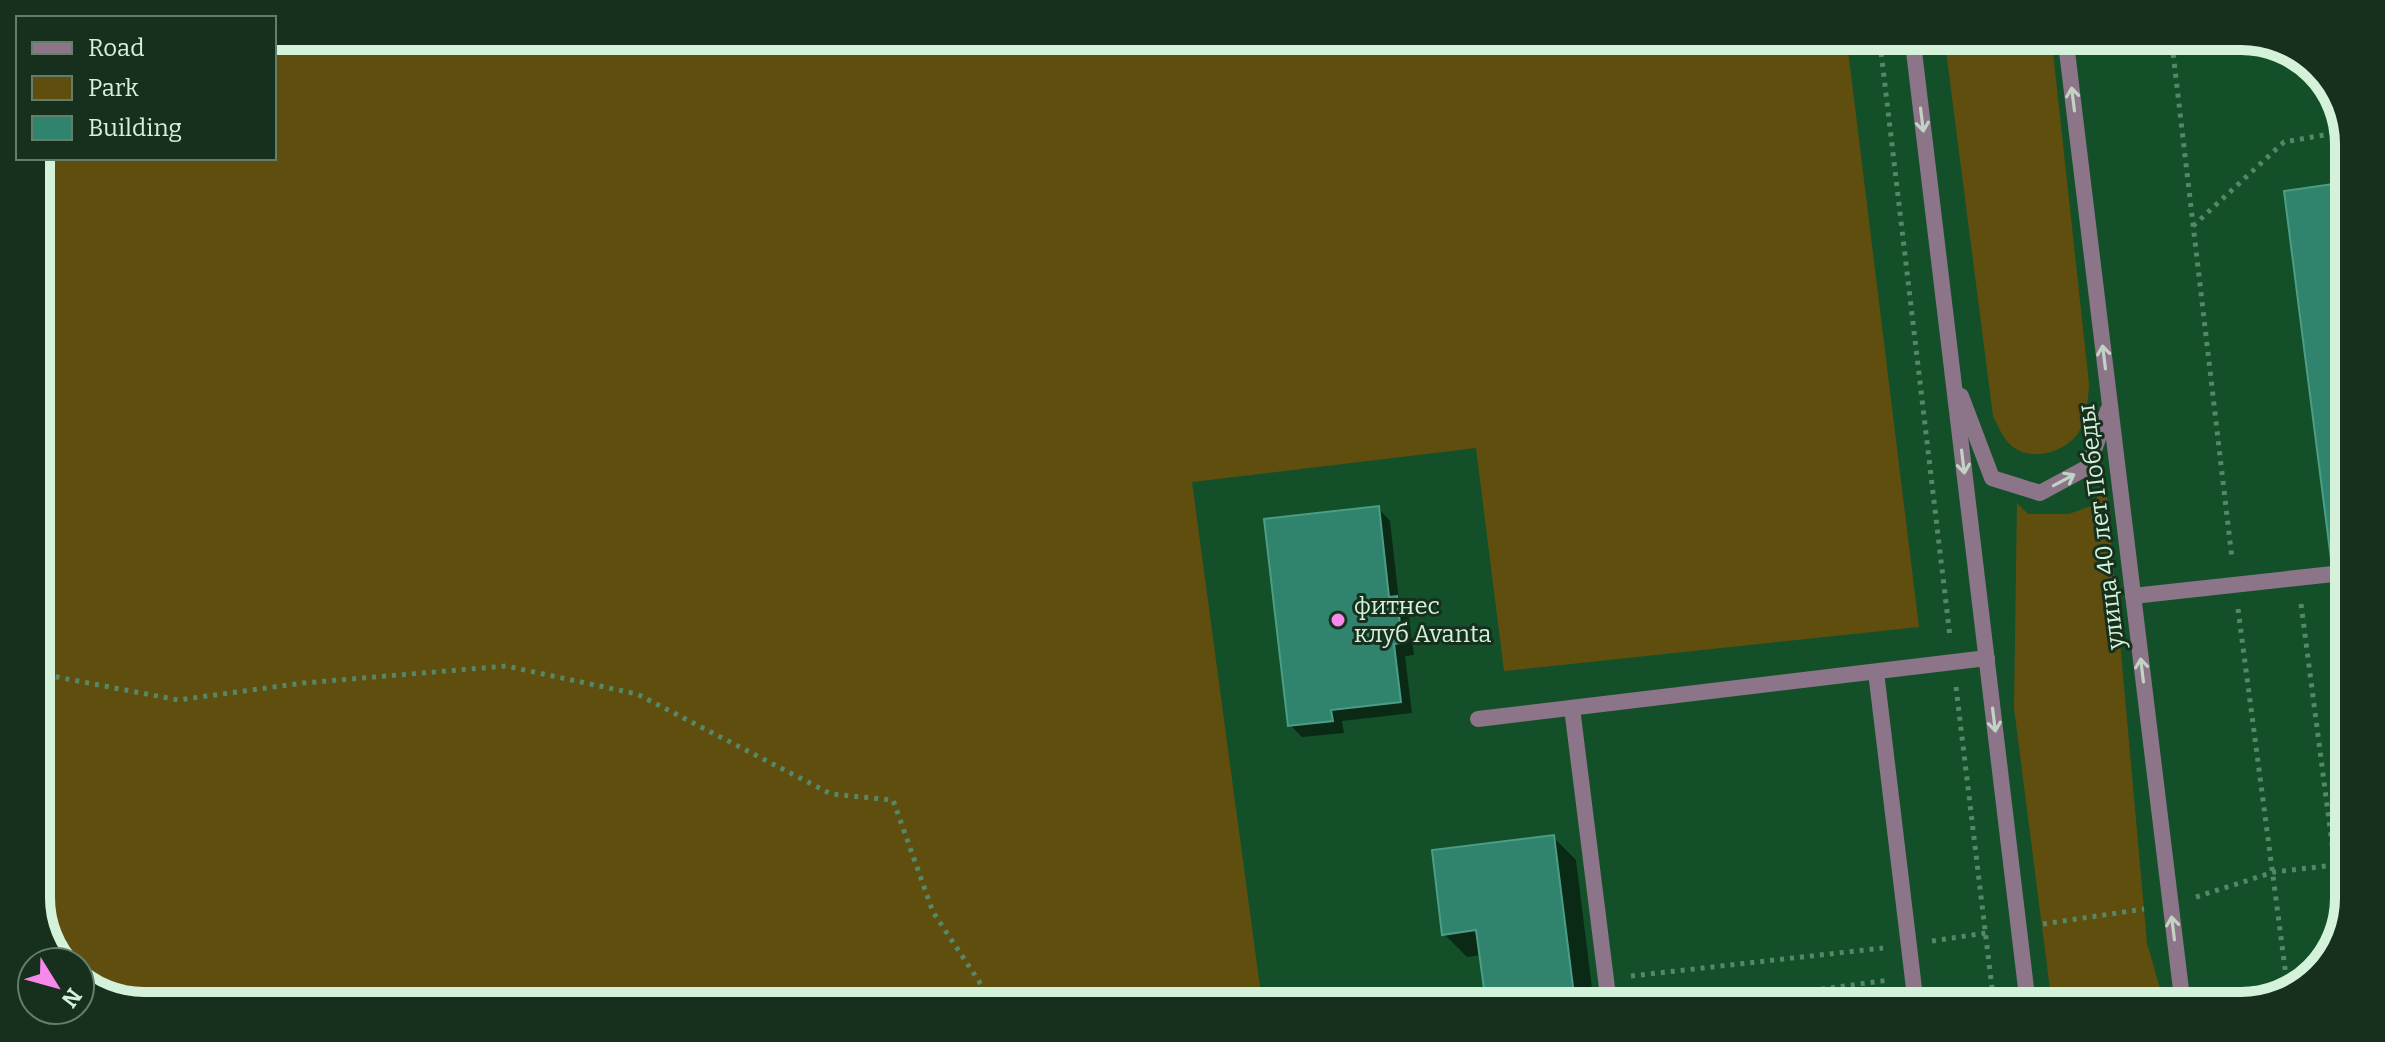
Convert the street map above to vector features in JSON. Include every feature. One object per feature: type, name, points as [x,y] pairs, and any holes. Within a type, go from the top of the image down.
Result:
[{"type":"street","points":[[1914,50],[2026,992]]},
{"type":"street","name":"улица 40 лет Победы","points":[[2067,50],[2181,992]]},
{"type":"street","points":[[1952,372],[1992,478],[2040,493],[2088,467],[2110,404]]},
{"type":"street","points":[[2133,596],[2333,574]]},
{"type":"street","points":[[1478,719],[1987,658]]},
{"type":"street","points":[[1876,672],[1915,992]]},
{"type":"street","points":[[1572,708],[1608,992]]},
{"type":"path","points":[[1881,50],[1992,992]]},
{"type":"path","points":[[2173,50],[2235,585],[2287,979]]},
{"type":"path","points":[[2192,227],[2284,142],[2334,133]]},
{"type":"path","points":[[1606,979],[1908,945],[2170,905],[2274,872],[2335,865],[2298,579]]},
{"type":"path","points":[[50,676],[178,700],[303,683],[506,666],[637,694],[831,794],[893,800],[933,912],[986,992]]},
{"type":"path","points":[[1801,992],[1913,977]]},
{"type":"green space","points":[[276,50],[1848,50],[1919,627],[1504,671],[1476,448],[1192,482],[1261,992],[144,992],[126,990],[97,979],[96,946],[64,946],[53,922],[50,904],[50,160],[276,160]]},
{"type":"green space","points":[[1946,50],[2053,50],[2089,384],[2088,403],[2079,432],[2066,445],[2049,453],[2030,454],[2013,447],[1993,416]]},
{"type":"green space","points":[[2106,485],[2147,943],[2161,992],[2050,992],[2014,708],[2017,503],[2028,514],[2069,514],[2091,506]]},
{"type":"building","points":[[2335,184],[2335,590],[2284,191]]},
{"type":"building","name":"фитнес клуб Avanta","points":[[1379,506],[1389,597],[1397,596],[1402,643],[1394,644],[1401,702],[1331,710],[1333,721],[1288,726],[1264,519]]},
{"type":"building","points":[[1554,835],[1574,992],[1484,992],[1476,930],[1442,935],[1432,850]]},
{"type":"place","name":"фитнес клуб Avanta","points":[[1338,620]]}]
